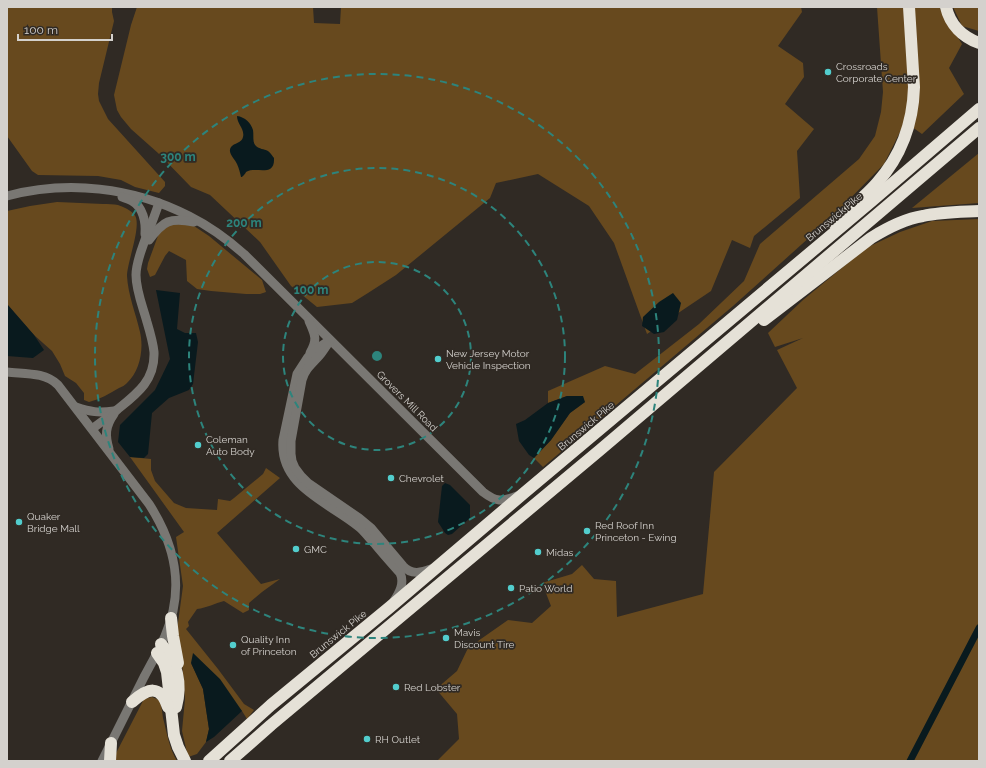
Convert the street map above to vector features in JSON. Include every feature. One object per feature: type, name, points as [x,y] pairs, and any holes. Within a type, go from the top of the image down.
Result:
[{"type":"highway","points":[[946,7],[950,17],[960,32],[979,43]]},
{"type":"highway","points":[[636,399],[865,195],[888,169],[903,143],[914,100],[910,10]]},
{"type":"highway","name":"Brunswick Pike","points":[[209,761],[271,705],[390,607],[979,109]]},
{"type":"highway","points":[[230,761],[600,450],[979,128]]},
{"type":"highway","points":[[925,174],[948,161],[979,138]]},
{"type":"highway","points":[[661,398],[883,230],[908,219],[922,216],[979,211]]},
{"type":"highway","points":[[171,618],[172,636],[178,665],[177,705],[172,718]]},
{"type":"highway","points":[[159,648],[167,650],[176,669],[178,681]]},
{"type":"highway","points":[[159,648],[167,672],[174,735],[183,757]]},
{"type":"highway","points":[[132,702],[146,691],[157,692],[163,695],[172,718]]},
{"type":"highway","points":[[110,761],[111,743]]},
{"type":"street","name":"Grovers Mill Road","points":[[7,196],[31,190],[53,188],[71,187],[104,190],[126,194],[174,208],[205,225],[244,254],[483,492],[494,499],[501,501],[524,494]]},
{"type":"street","points":[[92,429],[136,395],[142,388],[148,379],[151,370],[154,352],[153,342],[136,282],[137,267],[145,234],[144,219],[137,205],[132,201],[104,190]]},
{"type":"street","points":[[141,251],[159,203]]},
{"type":"street","points":[[141,251],[155,231],[168,222],[183,220],[205,225]]},
{"type":"street","points":[[308,318],[313,330],[315,346],[300,368],[295,380],[284,440],[284,456],[288,468],[298,484],[359,527],[400,573],[402,577],[401,587],[390,607]]},
{"type":"street","points":[[308,357],[330,340]]},
{"type":"street","points":[[330,340],[303,375],[291,442],[292,460],[295,468],[308,483],[371,528],[408,570],[422,573],[436,568]]},
{"type":"street","points":[[7,372],[40,375],[48,378],[58,385],[153,510],[169,542],[174,560],[176,578],[175,594],[171,618],[165,635],[102,761]]},
{"type":"street","points":[[75,407],[103,413],[115,411]]},
{"type":"street","points":[[110,452],[106,432],[110,419],[115,411]]},
{"type":"shaded area","points":[[7,7],[112,7],[114,21],[99,83],[99,101],[108,119],[165,182],[165,186],[159,193],[135,187],[121,180],[98,176],[38,175],[32,171],[7,136]]},
{"type":"shaded area","points":[[137,7],[313,7],[314,23],[340,24],[341,7],[801,7],[802,12],[778,46],[803,63],[804,77],[785,104],[814,129],[797,151],[800,198],[754,236],[750,248],[732,240],[711,291],[647,334],[614,243],[589,206],[538,174],[496,183],[490,198],[396,275],[352,303],[317,307],[291,286],[260,242],[210,195],[191,187],[158,153],[131,129],[121,117],[117,110],[114,95],[131,25]]},
{"type":"shaded area","points":[[877,7],[940,7],[962,44],[949,68],[964,94],[922,134],[905,122],[884,164],[831,218],[733,306],[543,467],[534,458],[551,440],[570,413],[585,402],[567,396],[548,403],[548,391],[605,366],[635,374],[699,324],[744,281],[760,244],[859,159],[875,136],[881,112],[883,92]]},
{"type":"shaded area","points":[[953,7],[979,7],[979,31],[962,26]]},
{"type":"shaded area","points":[[237,116],[245,119],[251,125],[253,130],[253,139],[256,146],[268,151],[274,158],[271,168],[268,170],[250,170],[241,177],[238,166],[230,151],[231,147],[241,141],[243,137],[243,131],[238,122]]},
{"type":"shaded area","points":[[979,153],[979,203],[912,208]]},
{"type":"shaded area","points":[[57,202],[118,205],[131,211],[136,219],[136,234],[127,276],[141,339],[140,359],[135,372],[122,387],[89,402],[84,400],[84,393],[76,383],[65,376],[52,351],[34,335],[7,304],[7,211]]},
{"type":"shaded area","points":[[979,219],[979,761],[437,761],[459,739],[457,714],[436,689],[457,671],[468,648],[508,620],[532,623],[551,606],[542,583],[572,574],[582,565],[594,579],[616,581],[617,617],[703,594],[714,472],[797,388],[777,350],[803,338],[775,347],[768,333],[803,300],[866,248],[900,232],[932,221]]},
{"type":"shaded area","points":[[173,223],[194,226],[209,236],[262,280],[266,292],[260,294],[246,294],[197,289],[187,281],[186,260],[169,251],[155,275],[150,277],[147,269],[148,263],[159,233]]},
{"type":"shaded area","points":[[156,290],[180,293],[177,329],[185,333],[196,333],[198,342],[193,384],[189,390],[169,398],[152,413],[148,454],[144,458],[130,457],[118,442],[120,425],[155,390],[170,359]]},
{"type":"shaded area","points":[[673,293],[681,303],[677,320],[664,332],[654,334],[642,326],[643,317],[659,302]]},
{"type":"shaded area","points":[[7,304],[34,335],[44,350],[33,358],[7,356]]},
{"type":"shaded area","points":[[567,396],[583,396],[585,402],[570,413],[551,440],[534,458],[529,455],[519,441],[516,424],[525,420],[548,403]]},
{"type":"shaded area","points":[[130,457],[151,459],[151,470],[155,481],[174,503],[186,508],[217,510],[218,499],[230,501],[263,474],[266,468],[280,478],[217,533],[261,584],[280,579],[249,603],[249,610],[243,613],[224,601],[197,609],[188,622],[189,626],[186,629],[244,704],[254,710],[247,719],[242,711],[191,663],[203,689],[209,729],[206,742],[197,754],[188,757],[182,731],[185,699],[177,630],[183,586],[176,537],[184,532]]},
{"type":"shaded area","points":[[445,483],[450,485],[470,505],[470,518],[452,534],[448,535],[438,522],[442,486]]},
{"type":"shaded area","points":[[193,653],[220,679],[242,711],[214,737],[206,742],[209,729],[203,689],[191,663]]},
{"type":"shaded area","points":[[152,697],[160,702],[168,740],[177,761],[114,761],[114,757],[144,699]]},
{"type":"waterway","points":[[910,761],[979,628]]},
{"type":"place","name":"Crossroads Corporate Center","points":[[828,72]]},
{"type":"place","name":"New Jersey Motor Vehicle Inspection","points":[[438,359]]},
{"type":"place","name":"Coleman Auto Body","points":[[198,445]]},
{"type":"place","name":"Chevrolet","points":[[391,478]]},
{"type":"place","name":"Quaker Bridge Mall","points":[[19,522]]},
{"type":"place","name":"Red Roof Inn Princeton - Ewing","points":[[587,531]]},
{"type":"place","name":"GMC","points":[[296,549]]},
{"type":"place","name":"Midas","points":[[538,552]]},
{"type":"place","name":"Patio World","points":[[511,588]]},
{"type":"place","name":"Mavis Discount Tire","points":[[446,638]]},
{"type":"place","name":"Quality Inn of Princeton","points":[[233,645]]},
{"type":"place","name":"Red Lobster","points":[[396,687]]},
{"type":"place","name":"RH Outlet","points":[[367,739]]}]
